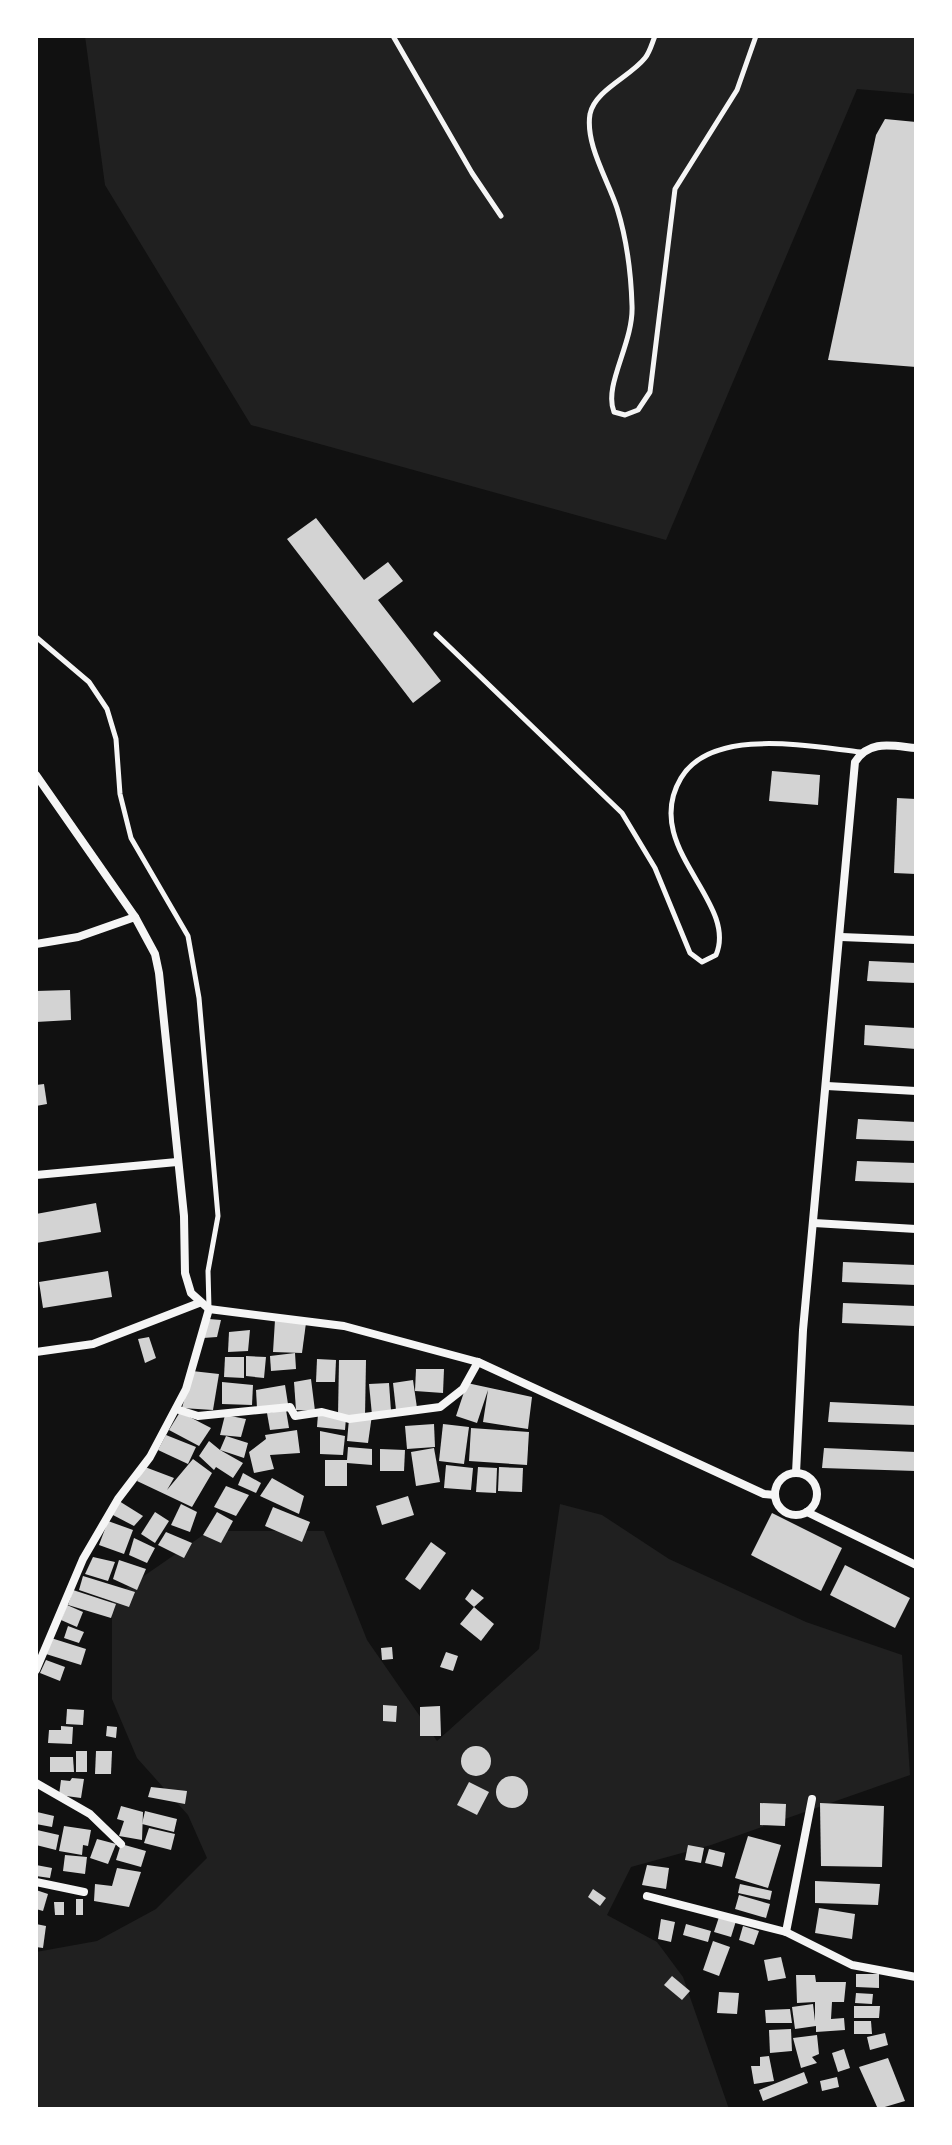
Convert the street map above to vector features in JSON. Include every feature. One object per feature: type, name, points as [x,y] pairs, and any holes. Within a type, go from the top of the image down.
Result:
[{"type":"street","points":[[796,1473],[814,1223],[855,762],[861,752],[881,745],[916,748]]},
{"type":"street","points":[[36,775],[135,917],[155,954],[184,1216],[185,1273],[191,1293],[199,1303],[209,1309],[344,1326],[478,1362],[726,1477],[764,1494],[775,1495]]},
{"type":"street","points":[[36,944],[78,937],[135,917]]},
{"type":"street","points":[[841,937],[916,940]]},
{"type":"street","points":[[827,1086],[916,1091]]},
{"type":"street","points":[[36,1175],[177,1162]]},
{"type":"street","points":[[814,1223],[916,1229]]},
{"type":"street","points":[[36,1352],[93,1344],[199,1303]]},
{"type":"street","points":[[36,1670],[83,1559],[118,1499],[150,1457],[186,1389],[209,1309]]},
{"type":"street","points":[[176,1409],[198,1416],[290,1407],[295,1416],[322,1412],[349,1419],[440,1407],[463,1389],[478,1362]]},
{"type":"street","points":[[807,1512],[816,1501],[816,1486],[806,1476],[796,1473],[779,1481],[775,1495],[786,1512],[807,1512],[916,1565]]},
{"type":"street","points":[[36,1783],[90,1814],[121,1844]]},
{"type":"street","points":[[786,1932],[812,1799]]},
{"type":"street","points":[[36,1882],[84,1892]]},
{"type":"street","points":[[647,1896],[786,1932],[852,1965],[916,1977]]},
{"type":"lane","points":[[393,36],[472,173],[501,216]]},
{"type":"lane","points":[[655,36],[646,57],[599,97],[590,111],[589,129],[617,210],[629,258],[631,336],[611,386],[610,400],[614,412],[625,415],[638,410],[650,392],[675,189],[737,90],[756,36]]},
{"type":"lane","points":[[436,634],[622,813],[655,868],[685,944],[702,962],[716,955],[718,931],[669,822],[672,794],[684,773],[714,753],[754,743],[861,752]]},
{"type":"lane","points":[[36,637],[89,682],[107,709],[116,739],[120,794],[131,838],[188,936],[199,998],[218,1216],[208,1271],[209,1309]]},
{"type":"shaded area","points":[[85,36],[916,36],[916,94],[857,89],[666,540],[251,425],[105,185]]},
{"type":"shaded area","points":[[560,1504],[602,1515],[669,1559],[806,1622],[902,1655],[910,1775],[711,1845],[631,1867],[607,1915],[657,1942],[683,1977],[729,2109],[36,2109],[36,1952],[97,1941],[156,1909],[207,1858],[188,1815],[137,1758],[112,1699],[112,1598],[209,1531],[324,1531],[367,1640],[437,1741],[539,1649]]},
{"type":"building","points":[[885,119],[916,122],[916,367],[828,360],[876,135]]},
{"type":"building","points":[[316,518],[364,580],[388,562],[403,581],[378,600],[441,681],[413,703],[287,539]]},
{"type":"building","points":[[772,771],[820,775],[818,805],[769,801]]},
{"type":"building","points":[[897,798],[916,799],[916,874],[894,873]]},
{"type":"building","points":[[869,961],[916,963],[916,983],[867,981]]},
{"type":"building","points":[[70,990],[71,1020],[36,1022],[36,991]]},
{"type":"building","points":[[865,1025],[916,1028],[916,1049],[864,1045]]},
{"type":"building","points":[[44,1084],[47,1104],[36,1106],[36,1085]]},
{"type":"building","points":[[858,1119],[916,1122],[916,1141],[856,1139]]},
{"type":"building","points":[[857,1161],[916,1163],[916,1183],[855,1181]]},
{"type":"building","points":[[96,1203],[101,1232],[36,1243],[36,1214]]},
{"type":"building","points":[[843,1262],[916,1265],[916,1285],[842,1282]]},
{"type":"building","points":[[108,1271],[112,1297],[43,1308],[39,1282]]},
{"type":"building","points":[[843,1303],[916,1306],[916,1326],[842,1323]]},
{"type":"building","points":[[209,1319],[221,1320],[217,1337],[203,1338]]},
{"type":"building","points":[[275,1320],[306,1323],[302,1353],[273,1352]]},
{"type":"building","points":[[250,1330],[248,1351],[228,1352],[229,1332]]},
{"type":"building","points":[[149,1337],[156,1358],[145,1363],[138,1339]]},
{"type":"building","points":[[295,1353],[296,1369],[271,1371],[270,1356]]},
{"type":"building","points":[[246,1356],[266,1357],[264,1378],[246,1376]]},
{"type":"building","points":[[225,1357],[244,1357],[244,1378],[224,1377]]},
{"type":"building","points":[[317,1359],[336,1360],[335,1382],[316,1382]]},
{"type":"building","points":[[339,1360],[366,1360],[365,1416],[338,1416]]},
{"type":"building","points":[[416,1369],[444,1369],[443,1393],[415,1391]]},
{"type":"building","points":[[192,1371],[219,1374],[213,1410],[182,1408]]},
{"type":"building","points":[[311,1379],[315,1411],[296,1410],[294,1382]]},
{"type":"building","points":[[413,1380],[417,1408],[396,1410],[393,1383]]},
{"type":"building","points":[[222,1382],[253,1385],[252,1405],[222,1404]]},
{"type":"building","points":[[389,1383],[391,1411],[372,1415],[369,1384]]},
{"type":"building","points":[[467,1383],[532,1397],[528,1429],[483,1422],[488,1390],[477,1423],[456,1416]]},
{"type":"building","points":[[285,1385],[288,1404],[257,1408],[256,1390]]},
{"type":"building","points":[[830,1402],[916,1406],[916,1425],[828,1422]]},
{"type":"building","points":[[286,1410],[289,1428],[270,1430],[267,1413]]},
{"type":"building","points":[[180,1412],[211,1428],[199,1446],[169,1430]]},
{"type":"building","points":[[318,1414],[346,1418],[345,1430],[317,1427]]},
{"type":"building","points":[[225,1415],[246,1419],[241,1437],[220,1435]]},
{"type":"building","points":[[372,1415],[368,1443],[347,1441],[349,1419]]},
{"type":"building","points":[[434,1424],[435,1447],[407,1449],[405,1426]]},
{"type":"building","points":[[443,1424],[469,1427],[464,1464],[439,1461]]},
{"type":"building","points":[[471,1428],[529,1432],[527,1465],[469,1461]]},
{"type":"building","points":[[297,1430],[300,1453],[270,1455],[274,1469],[254,1473],[249,1452],[266,1439],[265,1435]]},
{"type":"building","points":[[320,1431],[345,1436],[343,1455],[320,1454]]},
{"type":"building","points":[[166,1435],[196,1447],[188,1464],[158,1450]]},
{"type":"building","points":[[226,1436],[248,1443],[244,1458],[220,1450]]},
{"type":"building","points":[[209,1441],[243,1463],[233,1478],[216,1467],[214,1470],[199,1456]]},
{"type":"building","points":[[348,1447],[372,1449],[372,1465],[347,1463],[347,1486],[325,1486],[325,1460],[347,1460]]},
{"type":"building","points":[[434,1448],[440,1482],[416,1486],[411,1452]]},
{"type":"building","points":[[824,1448],[916,1452],[916,1471],[822,1468]]},
{"type":"building","points":[[380,1449],[405,1450],[404,1471],[380,1471]]},
{"type":"building","points":[[193,1459],[212,1473],[192,1507],[137,1481],[145,1467],[174,1478],[167,1490]]},
{"type":"building","points":[[446,1465],[473,1468],[471,1490],[444,1488]]},
{"type":"building","points":[[478,1467],[497,1468],[496,1493],[476,1492]]},
{"type":"building","points":[[499,1467],[523,1468],[522,1492],[498,1491]]},
{"type":"building","points":[[243,1473],[261,1483],[256,1493],[238,1485]]},
{"type":"building","points":[[272,1478],[304,1496],[299,1514],[260,1496]]},
{"type":"building","points":[[226,1486],[249,1495],[236,1516],[214,1507]]},
{"type":"building","points":[[408,1496],[414,1515],[382,1525],[376,1506]]},
{"type":"building","points":[[119,1501],[143,1516],[134,1526],[111,1514]]},
{"type":"building","points":[[181,1504],[197,1512],[190,1532],[171,1525]]},
{"type":"building","points":[[273,1507],[310,1522],[302,1542],[265,1526]]},
{"type":"building","points":[[155,1512],[169,1521],[155,1543],[141,1534]]},
{"type":"building","points":[[217,1512],[233,1521],[221,1543],[203,1535]]},
{"type":"building","points":[[772,1513],[842,1548],[821,1591],[751,1555]]},
{"type":"building","points":[[108,1521],[133,1530],[124,1554],[99,1545]]},
{"type":"building","points":[[166,1532],[192,1543],[184,1558],[158,1545]]},
{"type":"building","points":[[134,1538],[155,1548],[147,1563],[129,1555]]},
{"type":"building","points":[[431,1542],[446,1553],[420,1590],[405,1579]]},
{"type":"building","points":[[93,1557],[115,1562],[108,1581],[85,1574]]},
{"type":"building","points":[[119,1560],[146,1569],[137,1590],[113,1579]]},
{"type":"building","points":[[845,1565],[910,1598],[895,1628],[830,1595]]},
{"type":"building","points":[[83,1576],[135,1592],[129,1607],[79,1590]]},
{"type":"building","points":[[472,1589],[484,1598],[474,1607],[465,1599]]},
{"type":"building","points":[[73,1590],[116,1604],[111,1618],[68,1605]]},
{"type":"building","points":[[67,1605],[83,1612],[77,1627],[61,1620]]},
{"type":"building","points":[[474,1607],[494,1624],[481,1641],[460,1624]]},
{"type":"building","points":[[68,1626],[84,1632],[79,1643],[64,1638]]},
{"type":"building","points":[[51,1638],[86,1649],[81,1665],[46,1654]]},
{"type":"building","points":[[392,1647],[393,1659],[382,1660],[381,1648]]},
{"type":"building","points":[[446,1652],[458,1656],[453,1671],[440,1667]]},
{"type":"building","points":[[46,1660],[65,1667],[60,1681],[40,1673]]},
{"type":"building","points":[[383,1705],[397,1706],[396,1722],[383,1721]]},
{"type":"building","points":[[440,1706],[441,1736],[420,1736],[420,1707]]},
{"type":"building","points":[[67,1709],[84,1710],[83,1725],[66,1724]]},
{"type":"building","points":[[61,1726],[73,1727],[72,1744],[48,1743],[49,1730],[61,1730]]},
{"type":"building","points":[[107,1726],[117,1727],[116,1738],[106,1736]]},
{"type":"building","points":[[476,1746],[487,1750],[491,1761],[487,1772],[476,1776],[465,1772],[461,1761],[465,1750]]},
{"type":"building","points":[[76,1751],[87,1751],[87,1772],[76,1772]]},
{"type":"building","points":[[96,1751],[112,1751],[111,1774],[95,1774]]},
{"type":"building","points":[[50,1757],[73,1757],[74,1772],[50,1772]]},
{"type":"building","points":[[512,1776],[523,1781],[528,1792],[523,1803],[512,1808],[501,1803],[496,1792],[501,1781]]},
{"type":"building","points":[[72,1778],[84,1779],[81,1798],[59,1795],[61,1780],[70,1781]]},
{"type":"building","points":[[469,1782],[489,1792],[477,1815],[457,1805]]},
{"type":"building","points":[[151,1787],[187,1791],[185,1804],[148,1797]]},
{"type":"building","points":[[760,1803],[786,1804],[785,1826],[760,1825]]},
{"type":"building","points":[[820,1803],[884,1806],[882,1867],[821,1866]]},
{"type":"building","points":[[121,1806],[143,1812],[142,1840],[119,1836],[124,1821],[117,1819]]},
{"type":"building","points":[[145,1811],[177,1819],[174,1832],[142,1824]]},
{"type":"building","points":[[37,1812],[54,1816],[52,1827],[36,1824]]},
{"type":"building","points":[[64,1826],[91,1830],[88,1846],[83,1845],[82,1855],[59,1851]]},
{"type":"building","points":[[149,1828],[175,1834],[171,1850],[144,1843]]},
{"type":"building","points":[[37,1830],[59,1835],[56,1850],[36,1845]]},
{"type":"building","points":[[748,1836],[781,1845],[768,1888],[735,1878]]},
{"type":"building","points":[[97,1839],[116,1844],[108,1864],[90,1858]]},
{"type":"building","points":[[121,1844],[146,1851],[141,1867],[116,1860]]},
{"type":"building","points":[[688,1845],[704,1848],[701,1863],[685,1860]]},
{"type":"building","points":[[709,1849],[725,1853],[722,1867],[705,1863]]},
{"type":"building","points":[[65,1855],[87,1857],[85,1874],[63,1871]]},
{"type":"building","points":[[36,1865],[52,1868],[50,1878],[36,1876]]},
{"type":"building","points":[[647,1865],[669,1868],[666,1889],[642,1885]]},
{"type":"building","points":[[117,1868],[141,1872],[129,1907],[94,1901],[95,1884],[112,1886]]},
{"type":"building","points":[[815,1881],[880,1884],[878,1905],[815,1903]]},
{"type":"building","points":[[740,1884],[772,1891],[770,1900],[738,1893]]},
{"type":"building","points":[[593,1889],[606,1898],[600,1906],[588,1897]]},
{"type":"building","points":[[36,1890],[48,1894],[43,1911],[36,1909]]},
{"type":"building","points":[[739,1895],[770,1904],[766,1918],[735,1909]]},
{"type":"building","points":[[76,1899],[83,1899],[83,1915],[76,1915]]},
{"type":"building","points":[[54,1902],[64,1902],[64,1915],[55,1915]]},
{"type":"building","points":[[819,1908],[855,1914],[852,1939],[815,1933]]},
{"type":"building","points":[[719,1917],[736,1921],[731,1937],[714,1932]]},
{"type":"building","points":[[661,1919],[675,1922],[671,1942],[658,1939]]},
{"type":"building","points":[[36,1924],[46,1926],[43,1948],[36,1947]]},
{"type":"building","points":[[686,1924],[711,1931],[708,1942],[683,1935]]},
{"type":"building","points":[[743,1926],[759,1931],[754,1945],[739,1940]]},
{"type":"building","points":[[713,1941],[730,1947],[719,1976],[703,1970]]},
{"type":"building","points":[[781,1957],[786,1978],[768,1981],[764,1960]]},
{"type":"building","points":[[856,1974],[879,1974],[879,1988],[856,1987]]},
{"type":"building","points":[[796,1975],[815,1975],[816,1982],[846,1982],[844,2002],[832,2002],[831,2019],[844,2018],[845,2030],[816,2032],[816,2026],[795,2029],[792,2007],[813,2004],[815,2021],[815,2002],[797,2003]]},
{"type":"building","points":[[672,1976],[690,1991],[682,2000],[664,1985]]},
{"type":"building","points":[[719,1992],[739,1993],[737,2014],[717,2013]]},
{"type":"building","points":[[856,1993],[873,1994],[872,2004],[855,2003]]},
{"type":"building","points":[[854,2006],[880,2006],[879,2018],[854,2018]]},
{"type":"building","points":[[790,2009],[792,2023],[766,2023],[765,2010]]},
{"type":"building","points":[[854,2021],[871,2021],[872,2034],[854,2034]]},
{"type":"building","points":[[791,2029],[792,2051],[770,2053],[769,2030]]},
{"type":"building","points":[[885,2033],[888,2045],[870,2050],[867,2037]]},
{"type":"building","points":[[817,2035],[819,2054],[812,2057],[817,2063],[801,2068],[793,2038]]},
{"type":"building","points":[[844,2049],[850,2068],[838,2072],[832,2053]]},
{"type":"building","points":[[769,2056],[774,2081],[754,2084],[751,2066],[760,2066],[760,2057]]},
{"type":"building","points":[[888,2058],[905,2101],[878,2109],[859,2067]]},
{"type":"building","points":[[804,2072],[808,2083],[763,2101],[759,2090]]},
{"type":"building","points":[[837,2077],[839,2087],[822,2091],[820,2081]]}]
